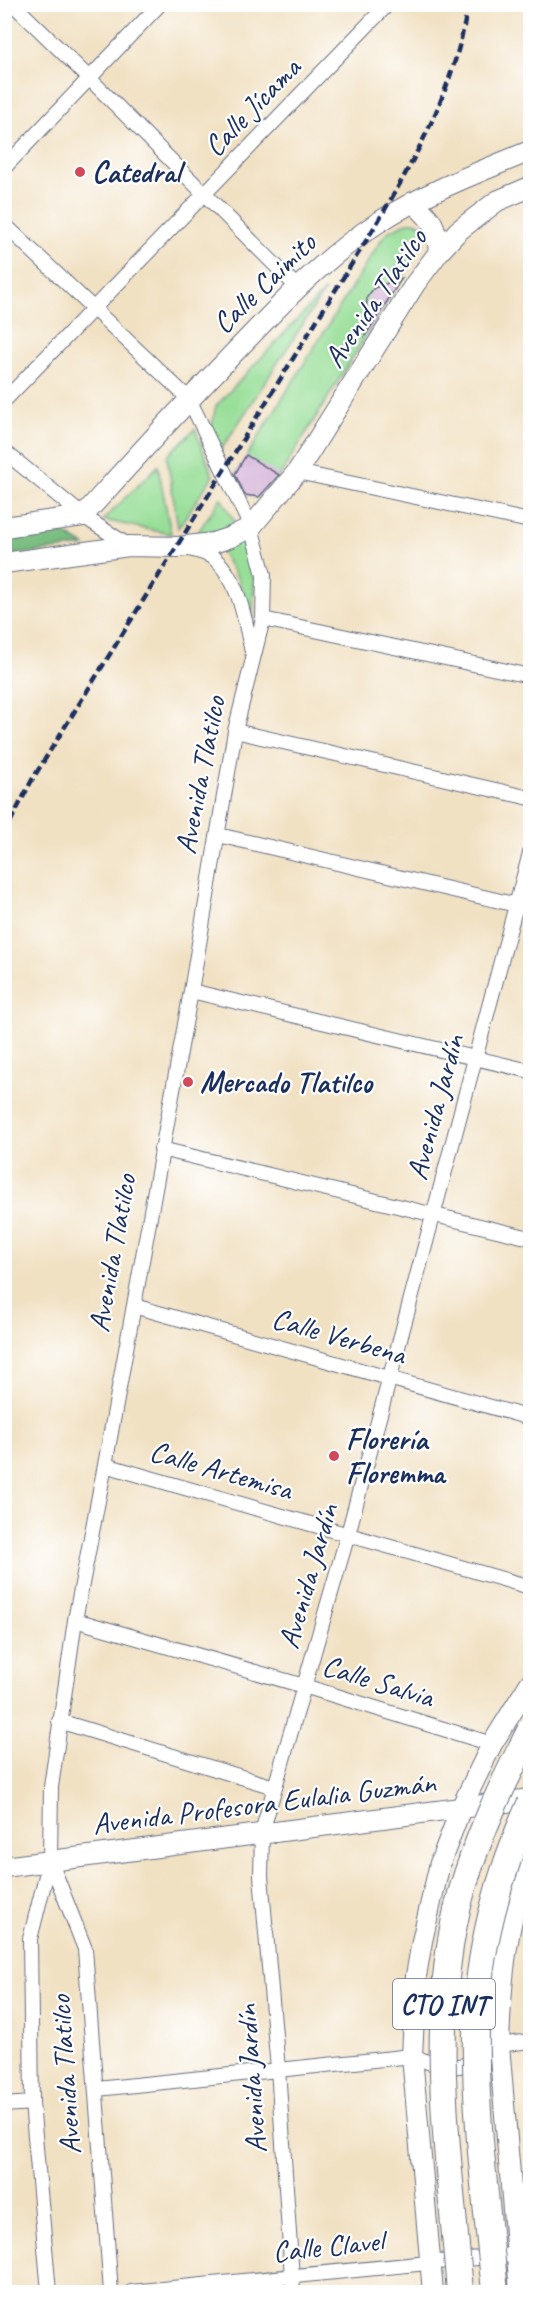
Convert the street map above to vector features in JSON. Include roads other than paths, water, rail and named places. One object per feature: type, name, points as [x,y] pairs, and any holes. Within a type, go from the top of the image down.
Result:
[{"type":"highway","name":"CTO INT","points":[[460,2292],[442,2057],[445,1999],[452,1940],[461,1895],[475,1853],[507,1777],[531,1731]]},
{"type":"highway","name":"CTO INT","points":[[495,2292],[479,2118],[476,2027],[487,1937],[498,1887],[531,1804]]},
{"type":"main road","name":"Calle Caimito","points":[[83,516],[189,399],[297,287],[336,254],[378,223],[413,202],[531,151]]},
{"type":"main road","name":"Avenida Tlatilco","points":[[178,546],[213,543],[251,527],[297,472],[415,284],[439,252],[458,231],[496,201],[531,187]]},
{"type":"main road","points":[[413,202],[427,215],[437,229],[439,252]]},
{"type":"main road","points":[[4,527],[83,516]]},
{"type":"main road","points":[[4,564],[129,546],[178,546]]},
{"type":"main road","name":"CTO INT","points":[[433,2292],[412,2056],[416,1977],[440,1863],[461,1808],[492,1744],[531,1683]]},
{"type":"main road","name":"Avenida Profesora Eulalia Guzmán","points":[[4,1867],[531,1799]]},
{"type":"main road","name":"CTO INT","points":[[520,2292],[524,2254],[500,2053],[502,1990],[509,1935],[517,1901],[531,1861]]},
{"type":"street","points":[[13,4],[297,287]]},
{"type":"street","points":[[4,168],[160,4]]},
{"type":"street","name":"Calle Jícama","points":[[4,401],[388,4]]},
{"type":"street","points":[[4,224],[189,399],[251,527]]},
{"type":"street","points":[[4,451],[83,516],[129,546]]},
{"type":"street","points":[[297,472],[531,521]]},
{"type":"street","name":"Avenida Tlatilco","points":[[49,2292],[32,2103],[30,1939],[50,1860],[51,1787],[75,1620],[134,1306],[236,731],[263,619],[264,575],[251,527]]},
{"type":"street","name":"Avenida Tlatilco","points":[[178,546],[205,553],[215,559],[228,575],[241,606],[254,659]]},
{"type":"street","points":[[263,619],[531,676]]},
{"type":"street","points":[[236,731],[531,798]]},
{"type":"street","points":[[219,835],[524,907]]},
{"type":"street","name":"Avenida Jardín","points":[[294,2292],[261,1876],[262,1832],[348,1534],[476,1057],[524,907],[531,853]]},
{"type":"street","points":[[191,991],[531,1071]]},
{"type":"street","points":[[161,1149],[531,1238]]},
{"type":"street","name":"Calle Verbena","points":[[134,1306],[531,1418]]},
{"type":"street","name":"Calle Artemisa","points":[[105,1466],[531,1587]]},
{"type":"street","name":"Calle Salvia","points":[[75,1620],[304,1686],[492,1744]]},
{"type":"street","points":[[59,1721],[274,1787]]},
{"type":"street","name":"Avenida Tlatilco","points":[[50,1860],[86,1949],[111,2292]]},
{"type":"street","points":[[97,2089],[412,2056],[444,2067],[500,2053],[531,2041]]},
{"type":"street","points":[[4,2105],[32,2103]]},
{"type":"street","name":"Calle Clavel","points":[[131,2292],[524,2254]]},
{"type":"railway","points":[[4,834],[32,780],[377,223],[407,170],[445,91],[462,34],[468,4]]},
{"type":"place","name":"Catedral","points":[[80,172]]},
{"type":"place","name":"Mercado Tlatilco","points":[[188,1082]]},
{"type":"place","name":"Florería Floremma","points":[[334,1456]]}]
